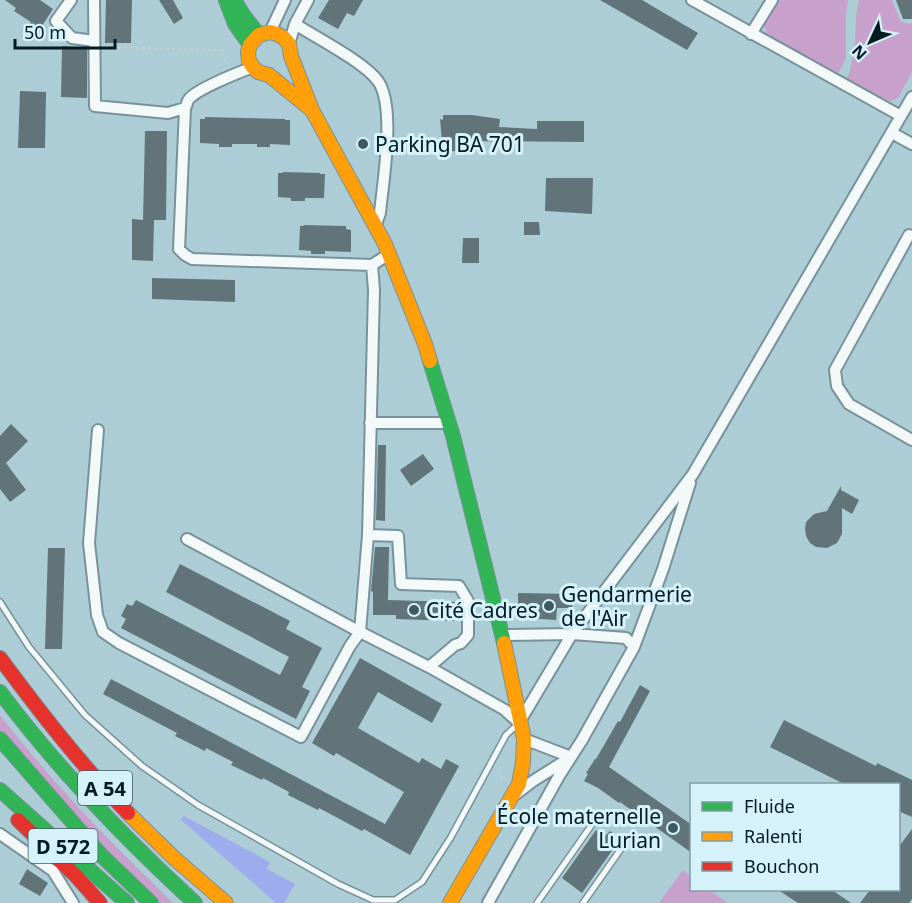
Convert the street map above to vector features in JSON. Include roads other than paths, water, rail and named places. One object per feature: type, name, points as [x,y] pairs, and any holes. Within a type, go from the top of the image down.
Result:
[{"type":"main road","points":[[226,0],[241,35],[260,37],[278,34],[284,38],[312,110],[376,224],[424,344],[448,423],[502,635],[524,739],[519,784],[450,903]]},
{"type":"main road","points":[[234,0],[260,37]]},
{"type":"main road","points":[[260,37],[248,52],[249,61],[258,72],[269,75],[286,68],[290,62],[290,50]]},
{"type":"main road","points":[[269,75],[312,110]]},
{"type":"main road","name":"A 54","points":[[0,658],[60,736],[124,808],[175,859],[226,903]]},
{"type":"main road","name":"A 54","points":[[0,692],[54,760],[111,823],[195,903]]},
{"type":"main road","points":[[0,739],[101,855],[151,903]]},
{"type":"main road","name":"D 572","points":[[0,790],[126,903]]},
{"type":"main road","name":"D 572","points":[[0,802],[76,876],[100,903]]},
{"type":"street","points":[[71,0],[56,21],[72,38],[94,43]]},
{"type":"street","points":[[94,0],[95,106],[168,113],[185,108]]},
{"type":"street","points":[[260,37],[285,0]]},
{"type":"street","points":[[290,50],[295,24],[308,0]]},
{"type":"street","points":[[692,0],[901,116]]},
{"type":"street","points":[[751,34],[772,0]]},
{"type":"street","points":[[295,24],[359,64],[378,82],[386,103],[388,124],[380,213],[376,224]]},
{"type":"street","points":[[253,68],[236,73],[203,90],[190,98],[185,108],[179,249],[192,259],[372,266],[389,254]]},
{"type":"street","points":[[187,539],[429,667],[505,710],[519,723],[572,634],[693,474],[911,100]]},
{"type":"street","points":[[892,133],[912,144]]},
{"type":"street","points":[[911,233],[836,370],[837,386],[849,404],[912,440]]},
{"type":"street","points":[[98,430],[89,543],[97,615],[104,632],[119,643],[301,737],[350,646],[360,632],[368,534],[374,290],[372,266]]},
{"type":"street","points":[[370,423],[448,423]]},
{"type":"street","points":[[488,903],[634,647],[663,569],[693,474]]},
{"type":"street","points":[[368,534],[398,536],[401,584],[459,586],[468,601],[468,636],[429,667]]},
{"type":"street","points":[[502,635],[572,634],[626,638],[634,647]]},
{"type":"street","points":[[524,739],[571,757]]},
{"type":"street","points":[[513,796],[571,757]]},
{"type":"street","points":[[0,834],[53,871],[67,900]]},
{"type":"lane","points":[[0,602],[29,647],[85,716],[142,766],[198,805],[338,884],[373,900],[395,900],[422,882],[451,837],[506,735],[519,723]]},
{"type":"lane","points":[[537,903],[594,823]]},
{"type":"lane","points":[[583,903],[623,846]]},
{"type":"water","points":[[184,816],[270,862],[267,869],[295,884],[284,903],[276,903],[180,819]]},
{"type":"place","name":"Parking BA 701","points":[[363,144]]},
{"type":"place","name":"Gendarmerie de l'Air","points":[[549,606]]},
{"type":"place","name":"Cité Cadres","points":[[414,610]]},
{"type":"place","name":"École maternelle Lurian","points":[[673,828]]}]
